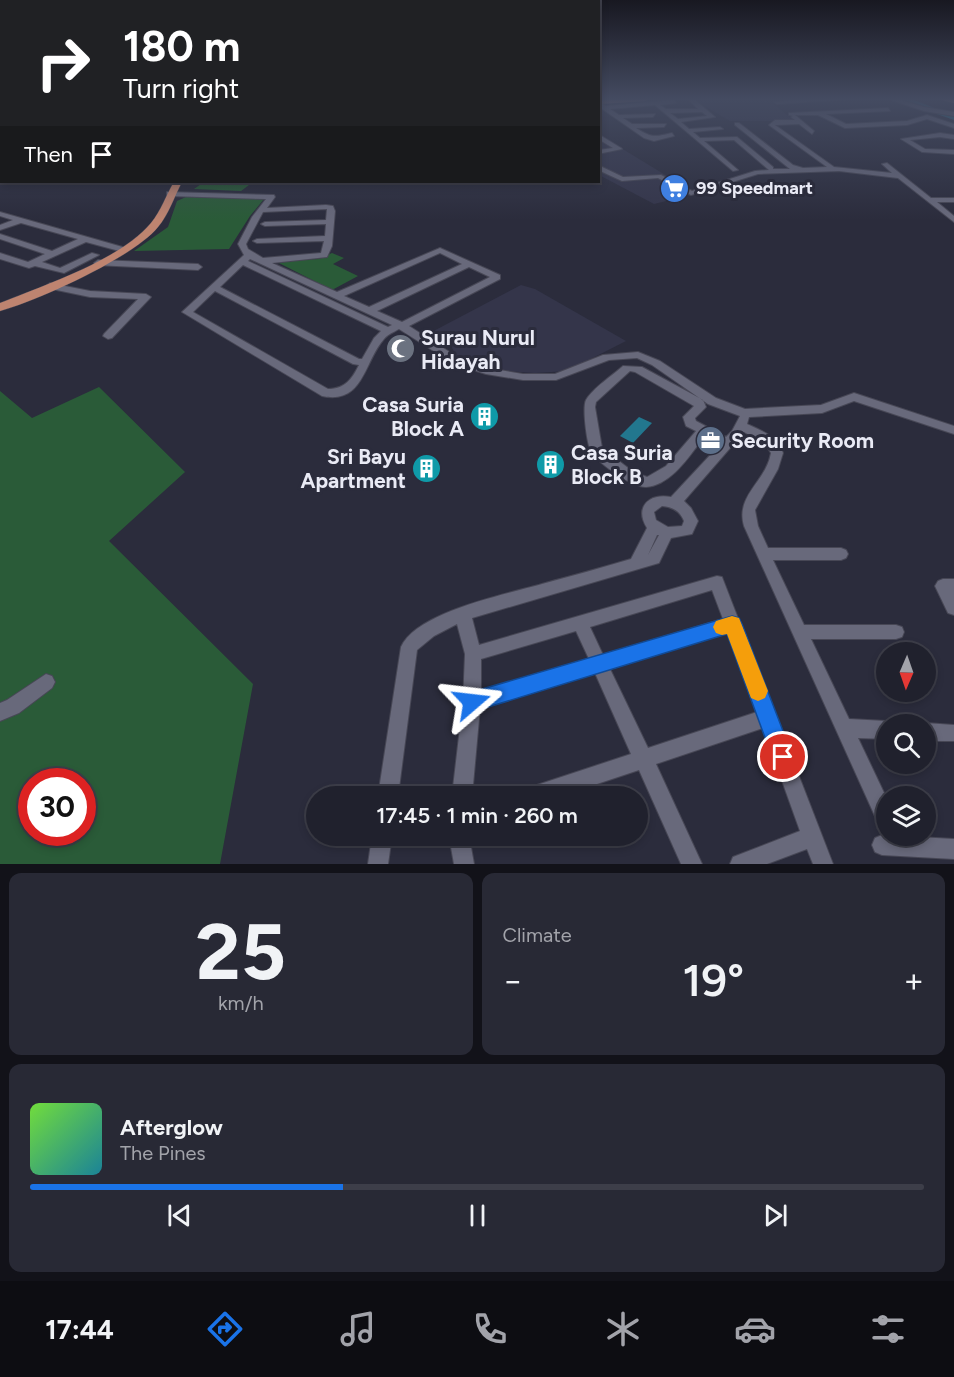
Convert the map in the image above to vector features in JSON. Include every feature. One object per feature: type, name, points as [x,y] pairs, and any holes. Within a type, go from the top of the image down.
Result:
[{"type":"main road","points":[[0,307],[50,286],[97,259],[123,250],[156,225],[174,188],[185,195]]},
{"type":"street","points":[[600,152],[619,148],[604,139]]},
{"type":"street","points":[[701,139],[735,170]]},
{"type":"street","points":[[737,139],[771,168]]},
{"type":"street","points":[[757,139],[793,168],[831,166],[794,139]]},
{"type":"street","points":[[905,139],[924,151],[954,152]]},
{"type":"street","points":[[885,164],[935,199],[954,220]]},
{"type":"street","points":[[600,168],[622,179],[654,175],[691,194],[757,172],[839,169],[900,176]]},
{"type":"street","points":[[185,195],[271,197],[242,243],[246,258]]},
{"type":"street","points":[[935,199],[954,200]]},
{"type":"street","points":[[261,210],[330,208],[328,246],[324,255],[263,261]]},
{"type":"street","points":[[0,214],[123,250]]},
{"type":"street","points":[[0,228],[18,221]]},
{"type":"street","points":[[265,224],[329,222]]},
{"type":"street","points":[[0,236],[53,254]]},
{"type":"street","points":[[257,241],[328,238]]},
{"type":"street","points":[[0,256],[24,264],[35,263],[85,239]]},
{"type":"street","points":[[246,258],[187,312],[326,393],[335,394],[351,387],[377,340],[397,327],[496,279],[496,275],[440,250],[336,296]]},
{"type":"street","points":[[246,258],[263,261],[369,311],[458,362],[486,371],[512,376],[556,376],[600,359],[638,355],[656,363],[712,401],[734,433],[778,451],[777,461],[748,512],[763,554],[876,796]]},
{"type":"street","points":[[246,258],[397,327]]},
{"type":"street","points":[[35,263],[61,271],[97,259],[198,267]]},
{"type":"street","points":[[369,311],[470,263]]},
{"type":"street","points":[[50,286],[90,294],[146,297],[108,336]]},
{"type":"street","points":[[213,287],[357,362],[365,362]]},
{"type":"street","points":[[699,435],[690,423],[689,417],[700,407],[699,403],[638,369],[627,368],[591,401],[589,406],[596,450],[615,466],[642,481],[654,480],[672,467],[699,435],[734,433],[822,409],[854,397],[952,428]]},
{"type":"street","points":[[675,502],[734,433]]},
{"type":"street","points":[[661,501],[675,502],[690,515],[690,526],[681,533],[660,530],[647,516],[650,506],[661,501]]},
{"type":"street","points":[[389,786],[409,647],[414,640],[463,614],[654,559],[660,530]]},
{"type":"street","points":[[636,564],[660,530]]},
{"type":"street","points":[[763,554],[841,554]]},
{"type":"street","points":[[473,654],[717,582],[823,864]]},
{"type":"street","points":[[954,586],[943,586],[954,608]]},
{"type":"street","points":[[463,614],[473,654],[472,702],[463,786]]},
{"type":"street","points":[[580,622],[692,864]]},
{"type":"street","points":[[472,702],[732,624]]},
{"type":"street","points":[[801,632],[896,633]]},
{"type":"street","points":[[0,712],[13,707],[46,682]]},
{"type":"street","points":[[564,786],[768,717]]},
{"type":"street","points":[[845,728],[876,730]]},
{"type":"street","points":[[936,732],[951,733]]},
{"type":"street","points":[[740,864],[813,836]]},
{"type":"street","points":[[378,864],[381,846]]},
{"type":"street","points":[[461,846],[464,864]]},
{"type":"street","points":[[927,846],[954,849]]},
{"type":"shaded area","points":[[600,139],[607,139],[695,194],[654,204],[600,176]]},
{"type":"shaded area","points":[[521,285],[535,289],[626,341],[567,371],[535,373],[506,371],[477,364],[456,355],[451,346],[426,335]]},
{"type":"green space","points":[[203,183],[252,183],[241,191],[194,189]]},
{"type":"green space","points":[[186,197],[264,199],[229,249],[134,251],[168,227],[177,201]]},
{"type":"green space","points":[[332,253],[344,258],[333,264],[358,276],[332,290],[275,261],[319,259]]},
{"type":"green space","points":[[99,387],[185,472],[109,541],[253,684],[220,864],[0,864],[0,391],[32,418]]},
{"type":"water","points":[[639,417],[652,423],[633,443],[620,436]]},
{"type":"slow traffic","points":[[722,627],[732,624],[758,691]]},
{"type":"place","name":"99 Speedmart","points":[[675,188]]},
{"type":"place","name":"Surau Nurul Hidayah","points":[[400,349]]},
{"type":"place","name":"Casa Suria Block A","points":[[485,416]]},
{"type":"place","name":"Security Room","points":[[710,440]]},
{"type":"place","name":"Casa Suria Block B","points":[[550,464]]},
{"type":"place","name":"Sri Bayu Apartment","points":[[427,468]]},
{"type":"route","points":[[472,702],[732,624],[783,757]]}]
